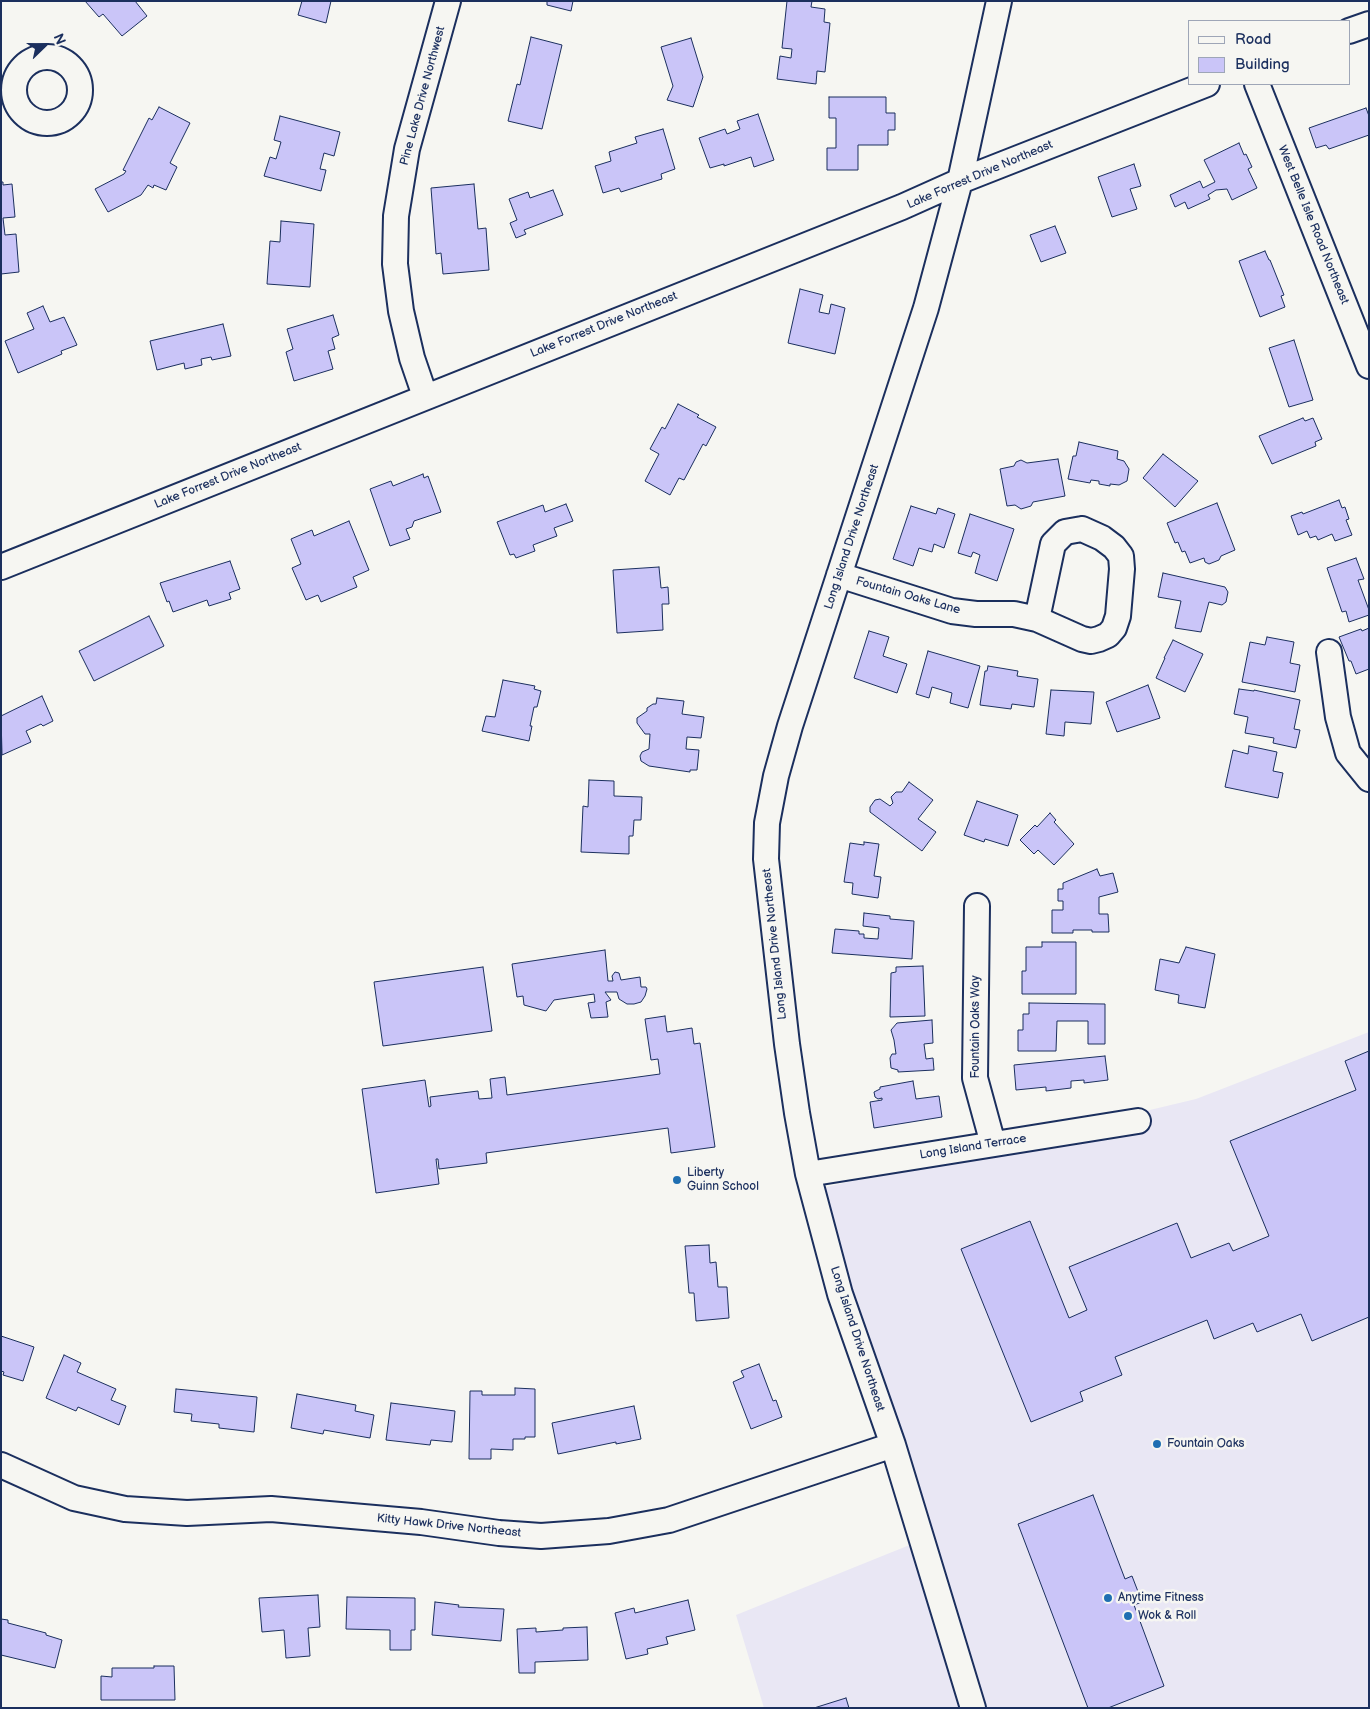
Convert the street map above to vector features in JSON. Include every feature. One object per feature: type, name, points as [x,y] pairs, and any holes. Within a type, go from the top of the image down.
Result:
[{"type":"street","name":"Pine Lake Drive Northwest","points":[[426,396],[412,358],[401,312],[395,264],[396,216],[407,149],[448,1]]},
{"type":"street","name":"Long Island Drive Northeast","points":[[973,1708],[893,1445],[840,1294],[808,1174],[796,1113],[786,1044],[766,859],[767,823],[776,776],[790,726],[926,308],[960,181],[999,1]]},
{"type":"street","points":[[1350,32],[1369,24]]},
{"type":"street","name":"Lake Forrest Drive Northeast","points":[[1,567],[902,207],[960,181],[1205,85]]},
{"type":"street","name":"West Belle Isle Road Northeast","points":[[1257,85],[1369,366]]},
{"type":"street","points":[[1082,529],[1102,538],[1114,547],[1120,556],[1122,569],[1118,616],[1114,628],[1108,635],[1099,639],[1082,639],[1037,619],[1053,544],[1065,532],[1082,529]]},
{"type":"street","name":"Fountain Oaks Lane","points":[[839,575],[952,610],[976,614],[1014,614],[1037,619]]},
{"type":"street","points":[[1329,652],[1338,717],[1358,748],[1369,779]]},
{"type":"street","name":"Fountain Oaks Way","points":[[976,906],[975,1078],[992,1144]]},
{"type":"street","name":"Long Island Terrace","points":[[808,1174],[1138,1121]]},
{"type":"street","name":"Kitty Hawk Drive Northeast","points":[[1,1465],[74,1498],[125,1509],[187,1513],[271,1509],[421,1522],[499,1533],[541,1536],[609,1531],[670,1520],[893,1445]]},
{"type":"shaded area","points":[[1369,1032],[1369,1708],[764,1708],[736,1615],[922,1540],[810,1191],[1196,1099]]},
{"type":"building","points":[[85,1],[135,1],[147,16],[122,36],[103,14],[99,17]]},
{"type":"building","points":[[302,1],[331,1],[326,23],[298,15]]},
{"type":"building","points":[[547,1],[573,1],[571,11],[547,5]]},
{"type":"building","points":[[787,1],[812,1],[811,7],[825,9],[824,22],[830,23],[825,72],[817,71],[816,84],[777,79],[780,56],[791,58],[792,49],[782,48]]},
{"type":"building","points":[[531,37],[562,45],[542,129],[508,121],[517,84],[520,85]]},
{"type":"building","points":[[691,38],[703,77],[693,107],[667,100],[673,86],[661,47]]},
{"type":"building","points":[[829,97],[886,97],[886,113],[895,113],[895,130],[888,130],[888,145],[858,145],[858,170],[827,170],[827,148],[836,148],[836,118],[829,118]]},
{"type":"building","points":[[159,107],[190,123],[170,163],[177,167],[166,190],[154,185],[153,188],[148,185],[141,195],[108,212],[95,189],[124,174],[126,171],[123,170],[149,118],[152,120]]},
{"type":"building","points":[[1366,108],[1369,116],[1369,135],[1329,149],[1326,145],[1316,148],[1309,128]]},
{"type":"building","points":[[758,114],[774,160],[754,167],[751,157],[724,166],[724,164],[710,168],[699,138],[725,129],[727,134],[740,129],[737,121]]},
{"type":"building","points":[[280,116],[340,132],[334,156],[324,153],[320,169],[326,170],[321,191],[264,176],[270,157],[276,159],[281,142],[274,140]]},
{"type":"building","points":[[663,129],[675,169],[661,174],[662,179],[621,192],[619,188],[603,193],[595,166],[611,161],[609,152],[637,143],[635,137]]},
{"type":"building","points":[[1239,143],[1252,167],[1248,169],[1257,188],[1232,200],[1227,189],[1216,190],[1208,195],[1210,199],[1188,209],[1185,202],[1175,207],[1170,195],[1200,181],[1203,188],[1215,182],[1204,160]]},
{"type":"building","points":[[1134,164],[1141,186],[1130,189],[1137,209],[1112,217],[1098,177]]},
{"type":"building","points":[[1,182],[3,182],[3,185],[12,184],[15,217],[3,218],[5,235],[16,234],[19,272],[1,274]]},
{"type":"building","points":[[474,184],[478,229],[486,228],[489,270],[443,274],[441,253],[436,254],[431,188]]},
{"type":"building","points":[[553,190],[563,215],[524,230],[526,234],[516,238],[510,223],[517,220],[509,199],[528,192],[530,198]]},
{"type":"building","points":[[281,221],[314,224],[310,287],[267,284],[270,241],[280,242]]},
{"type":"building","points":[[1055,226],[1066,253],[1041,262],[1030,235]]},
{"type":"building","points":[[1265,251],[1284,295],[1281,296],[1285,307],[1260,317],[1239,261]]},
{"type":"building","points":[[800,289],[823,295],[819,312],[829,314],[831,304],[845,308],[835,354],[788,343]]},
{"type":"building","points":[[43,306],[50,322],[64,317],[77,345],[61,351],[62,354],[18,373],[5,341],[34,329],[27,313]]},
{"type":"building","points":[[333,315],[339,335],[332,338],[335,349],[328,351],[333,369],[294,381],[286,352],[293,349],[287,329]]},
{"type":"building","points":[[223,324],[231,356],[212,360],[211,357],[201,359],[202,365],[185,369],[184,363],[157,370],[150,341]]},
{"type":"building","points":[[1294,340],[1313,400],[1289,407],[1269,348]]},
{"type":"building","points":[[678,404],[716,427],[706,446],[703,444],[684,480],[679,478],[670,495],[645,481],[659,454],[650,449],[662,427],[665,429]]},
{"type":"building","points":[[1303,418],[1305,421],[1313,418],[1322,439],[1315,442],[1316,446],[1272,464],[1259,436]]},
{"type":"building","points":[[1079,442],[1118,451],[1117,459],[1124,461],[1129,469],[1127,481],[1119,485],[1110,484],[1110,486],[1099,484],[1099,481],[1091,480],[1090,483],[1068,479],[1073,456],[1076,456]]},
{"type":"building","points":[[1163,454],[1198,481],[1175,507],[1143,478]]},
{"type":"building","points":[[1058,459],[1065,496],[1033,502],[1031,506],[1021,509],[1015,505],[1007,506],[1000,469],[1014,466],[1016,462],[1021,460],[1027,463]]},
{"type":"building","points":[[423,474],[424,478],[428,476],[441,512],[414,521],[412,527],[406,529],[410,539],[390,546],[370,489],[391,481],[393,486]]},
{"type":"building","points":[[1339,500],[1342,508],[1345,507],[1349,519],[1346,520],[1352,535],[1335,541],[1332,534],[1318,540],[1316,536],[1310,538],[1307,531],[1298,535],[1291,516],[1302,512],[1303,514]]},
{"type":"building","points":[[1217,503],[1235,550],[1209,564],[1205,562],[1204,558],[1190,563],[1185,551],[1182,552],[1178,542],[1175,543],[1167,523]]},
{"type":"building","points":[[566,504],[573,521],[554,528],[557,536],[533,545],[535,551],[516,558],[514,554],[510,555],[497,522],[543,505],[545,512]]},
{"type":"building","points":[[911,506],[936,514],[938,508],[955,514],[944,548],[934,544],[932,552],[919,548],[913,566],[893,559]]},
{"type":"building","points":[[970,514],[1014,529],[997,581],[975,573],[980,555],[973,552],[971,557],[958,553]]},
{"type":"building","points":[[349,521],[369,570],[353,577],[357,587],[321,602],[318,595],[306,600],[292,568],[301,564],[291,539],[312,530],[314,536]]},
{"type":"building","points":[[1356,558],[1364,579],[1358,580],[1369,615],[1349,622],[1346,611],[1342,612],[1327,568]]},
{"type":"building","points":[[230,561],[240,589],[229,593],[231,599],[209,606],[207,600],[173,612],[160,583]]},
{"type":"building","points":[[659,567],[661,588],[668,587],[669,604],[662,604],[663,630],[617,633],[613,570]]},
{"type":"building","points":[[1163,573],[1225,587],[1228,592],[1226,602],[1222,605],[1209,602],[1201,632],[1175,628],[1181,601],[1158,597]]},
{"type":"building","points":[[149,616],[164,646],[94,681],[79,651]]},
{"type":"building","points":[[1369,628],[1369,669],[1356,674],[1339,637]]},
{"type":"building","points":[[869,631],[889,637],[883,656],[907,664],[897,693],[854,678]]},
{"type":"building","points":[[1267,637],[1294,642],[1290,663],[1300,665],[1295,692],[1242,682],[1250,642],[1265,645]]},
{"type":"building","points":[[1173,640],[1203,654],[1185,692],[1156,678]]},
{"type":"building","points":[[928,651],[980,666],[968,708],[950,703],[952,693],[932,687],[929,698],[916,694]]},
{"type":"building","points":[[988,666],[1018,671],[1017,676],[1038,679],[1034,707],[1012,704],[1011,709],[980,705],[985,671],[987,671]]},
{"type":"building","points":[[503,680],[535,686],[534,689],[541,691],[537,707],[534,707],[529,741],[482,731],[486,716],[495,717]]},
{"type":"building","points":[[1148,685],[1160,718],[1117,732],[1106,702]]},
{"type":"building","points":[[1239,689],[1254,690],[1300,700],[1294,729],[1300,730],[1296,748],[1273,743],[1274,738],[1245,733],[1248,717],[1234,714]]},
{"type":"building","points":[[1051,690],[1094,692],[1091,724],[1065,722],[1064,736],[1046,734]]},
{"type":"building","points":[[42,696],[53,721],[26,731],[31,742],[2,755],[1,716]]},
{"type":"building","points":[[657,698],[684,701],[682,714],[704,717],[701,738],[687,737],[686,749],[699,750],[697,770],[690,770],[690,772],[649,766],[641,761],[640,756],[642,752],[649,749],[650,734],[645,734],[637,723],[637,718],[647,711],[647,708],[656,704]]},
{"type":"building","points":[[1249,746],[1277,752],[1273,771],[1283,773],[1278,798],[1225,787],[1233,750],[1248,754]]},
{"type":"building","points":[[589,780],[614,781],[614,796],[642,797],[641,820],[634,820],[633,836],[629,836],[629,854],[581,852],[583,806],[588,807]]},
{"type":"building","points":[[909,782],[933,800],[918,819],[936,832],[922,851],[870,812],[870,807],[875,800],[880,799],[890,806],[893,803],[891,797],[896,792],[902,792]]},
{"type":"building","points":[[977,801],[1018,815],[1008,846],[985,839],[984,842],[964,835]]},
{"type":"building","points":[[1050,813],[1056,820],[1054,822],[1074,844],[1054,865],[1038,850],[1034,854],[1020,840],[1035,825],[1037,827]]},
{"type":"building","points":[[864,842],[879,844],[874,876],[881,877],[878,898],[852,894],[853,883],[844,882],[850,843],[864,845]]},
{"type":"building","points":[[1097,869],[1100,876],[1113,873],[1118,892],[1099,897],[1099,914],[1108,914],[1109,932],[1073,930],[1073,933],[1052,933],[1052,910],[1063,910],[1063,901],[1058,901],[1058,889],[1063,889],[1063,883]]},
{"type":"building","points":[[864,913],[890,916],[890,919],[914,921],[912,959],[832,953],[835,929],[859,931],[859,934],[864,934],[864,938],[878,939],[879,928],[863,926]]},
{"type":"building","points":[[1042,942],[1076,942],[1076,994],[1022,994],[1022,971],[1026,971],[1026,947],[1042,947]]},
{"type":"building","points":[[1186,947],[1215,954],[1205,1008],[1178,1003],[1179,995],[1155,990],[1160,959],[1179,963]]},
{"type":"building","points":[[605,950],[608,981],[613,981],[612,976],[615,972],[619,973],[621,980],[640,977],[641,987],[646,987],[647,989],[641,1002],[627,1004],[619,999],[617,992],[605,992],[611,1000],[606,1002],[608,1017],[591,1018],[588,1003],[595,1002],[594,994],[554,1000],[546,1011],[524,1005],[523,996],[517,997],[512,964]]},
{"type":"building","points":[[923,966],[925,1016],[890,1017],[891,973],[896,972],[896,967]]},
{"type":"building","points":[[483,967],[492,1031],[383,1046],[374,982]]},
{"type":"building","points":[[1029,1003],[1105,1004],[1105,1044],[1088,1044],[1088,1021],[1057,1021],[1056,1051],[1018,1051],[1018,1030],[1023,1030],[1023,1014],[1029,1014]]},
{"type":"building","points":[[665,1016],[667,1032],[692,1028],[694,1044],[700,1043],[715,1147],[671,1153],[668,1128],[486,1153],[487,1163],[439,1169],[438,1159],[436,1159],[439,1184],[376,1193],[362,1089],[425,1080],[429,1107],[431,1106],[430,1097],[478,1091],[479,1099],[492,1098],[490,1079],[505,1077],[507,1095],[660,1074],[658,1059],[651,1060],[645,1019]]},
{"type":"building","points":[[932,1020],[933,1043],[924,1044],[926,1059],[933,1058],[934,1070],[898,1072],[898,1070],[891,1068],[890,1058],[892,1054],[896,1054],[891,1030],[897,1023]]},
{"type":"building","points":[[1369,1051],[1369,1317],[1312,1341],[1301,1314],[1257,1332],[1253,1323],[1214,1339],[1207,1320],[1115,1357],[1122,1375],[1080,1392],[1083,1401],[1031,1422],[961,1249],[1030,1221],[1069,1318],[1087,1310],[1069,1267],[1177,1223],[1191,1258],[1229,1243],[1233,1251],[1269,1236],[1230,1141],[1356,1090],[1345,1061]]},
{"type":"building","points":[[1105,1056],[1108,1080],[1084,1083],[1084,1080],[1071,1081],[1071,1088],[1046,1091],[1046,1087],[1016,1090],[1014,1065]]},
{"type":"building","points":[[913,1081],[916,1099],[939,1096],[942,1117],[874,1128],[870,1102],[882,1100],[882,1098],[878,1099],[875,1097],[874,1092],[880,1089],[880,1087]]},
{"type":"building","points":[[709,1245],[710,1263],[716,1262],[718,1287],[727,1287],[729,1318],[696,1321],[694,1293],[689,1293],[685,1246]]},
{"type":"building","points":[[1,1336],[34,1347],[23,1381],[3,1375],[4,1372],[1,1371]]},
{"type":"building","points":[[64,1355],[81,1363],[77,1372],[116,1389],[111,1400],[126,1406],[119,1425],[78,1407],[76,1411],[46,1398]]},
{"type":"building","points":[[759,1364],[773,1401],[776,1400],[782,1417],[751,1429],[733,1382],[744,1377],[741,1371]]},
{"type":"building","points":[[515,1388],[535,1389],[535,1437],[513,1439],[513,1450],[491,1449],[491,1459],[469,1459],[470,1391],[482,1391],[482,1395],[515,1395]]},
{"type":"building","points":[[176,1389],[257,1397],[254,1432],[219,1428],[219,1424],[191,1421],[192,1414],[174,1412]]},
{"type":"building","points":[[297,1394],[356,1405],[355,1411],[374,1415],[370,1438],[324,1430],[323,1434],[291,1428]]},
{"type":"building","points":[[391,1403],[455,1411],[452,1442],[431,1440],[430,1445],[386,1440]]},
{"type":"building","points":[[634,1406],[641,1439],[558,1454],[552,1423]]},
{"type":"building","points":[[1093,1495],[1125,1579],[1132,1576],[1142,1602],[1134,1605],[1164,1686],[1108,1708],[1088,1708],[1018,1524]]},
{"type":"building","points":[[318,1595],[320,1627],[308,1628],[310,1656],[286,1658],[284,1630],[262,1632],[259,1598]]},
{"type":"building","points":[[347,1597],[415,1598],[415,1630],[411,1630],[411,1650],[390,1650],[390,1630],[346,1629]]},
{"type":"building","points":[[688,1600],[695,1630],[666,1637],[668,1644],[647,1649],[648,1654],[626,1659],[615,1613],[634,1608],[635,1613]]},
{"type":"building","points":[[435,1602],[459,1605],[458,1607],[504,1609],[501,1641],[432,1635]]},
{"type":"building","points":[[1,1619],[8,1620],[8,1623],[46,1633],[46,1635],[62,1640],[55,1668],[1,1655]]},
{"type":"building","points":[[587,1627],[588,1660],[535,1662],[535,1673],[519,1673],[517,1629],[536,1628],[536,1632]]},
{"type":"building","points":[[154,1666],[174,1666],[175,1700],[101,1700],[101,1676],[112,1677],[112,1668],[154,1668]]},
{"type":"building","points":[[846,1698],[849,1708],[814,1708]]},
{"type":"place","name":"Liberty Guinn School","points":[[677,1180]]},
{"type":"place","name":"Fountain Oaks","points":[[1157,1444]]},
{"type":"place","name":"Anytime Fitness","points":[[1108,1598]]},
{"type":"place","name":"Wok & Roll","points":[[1128,1616]]}]
